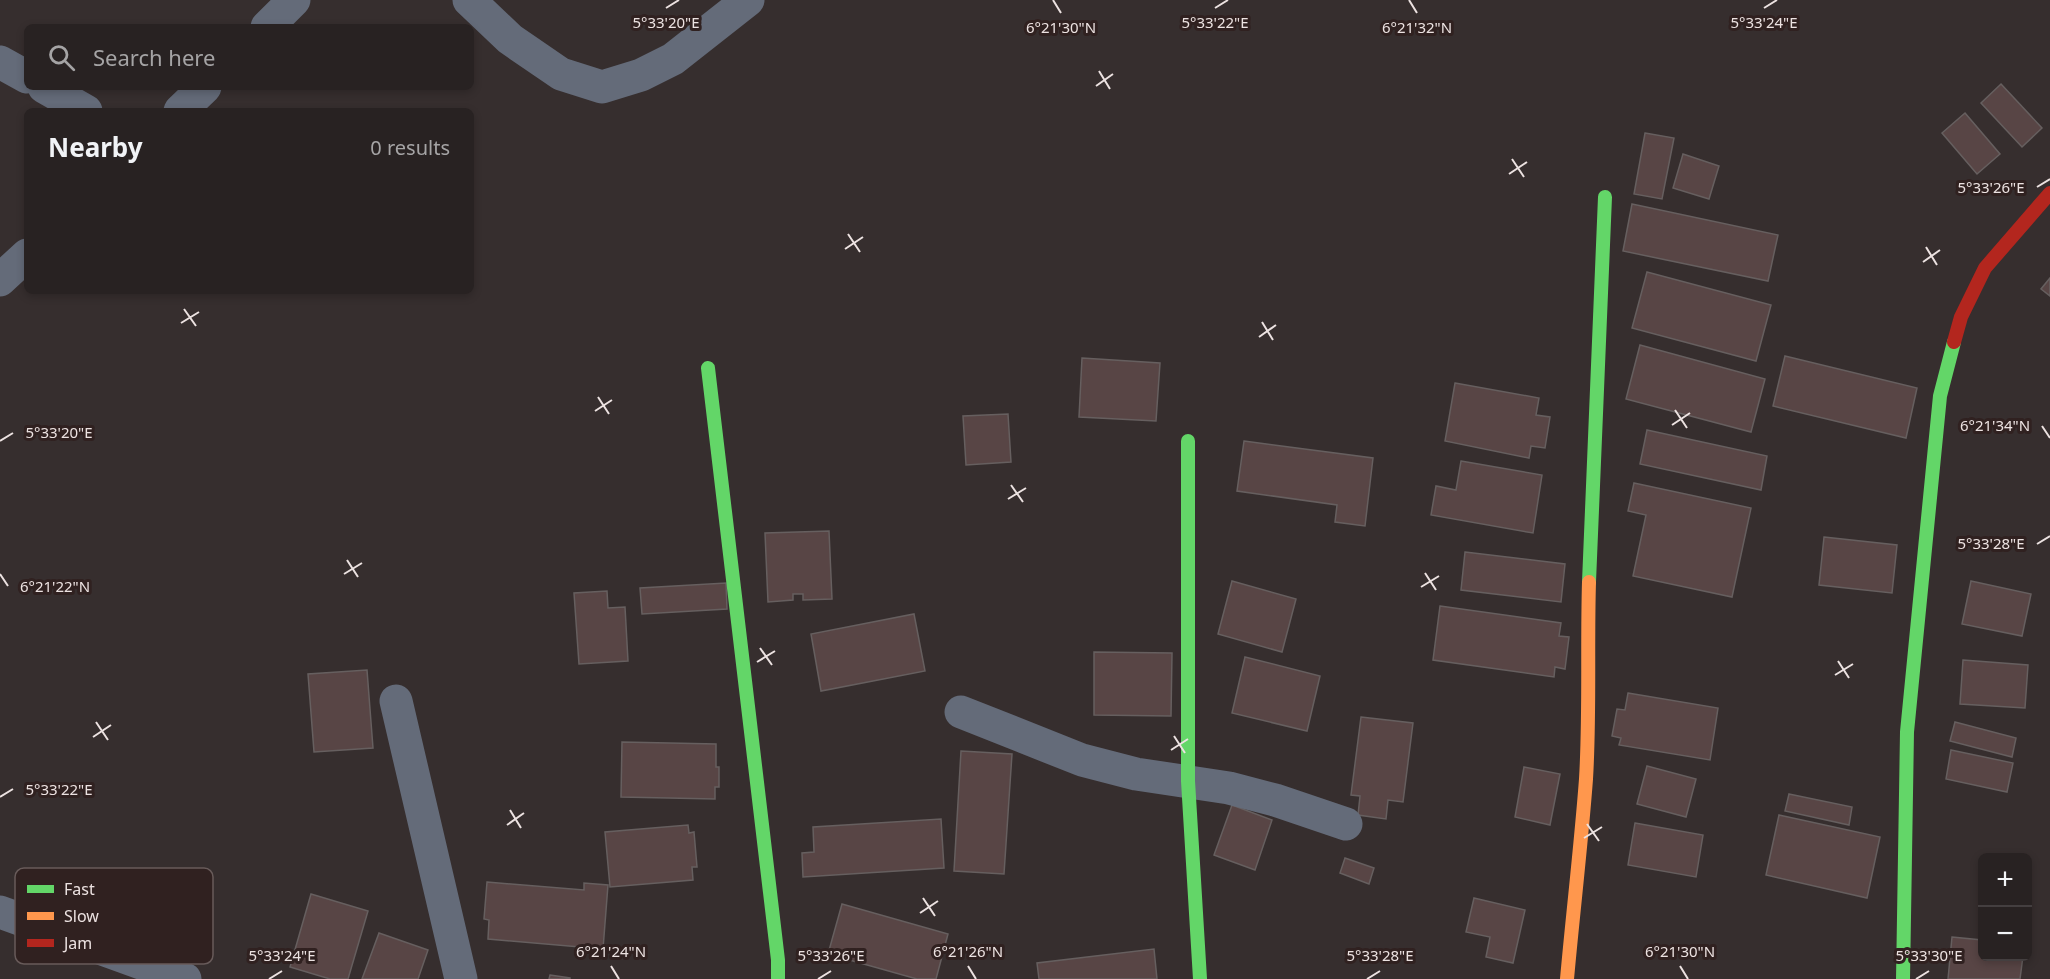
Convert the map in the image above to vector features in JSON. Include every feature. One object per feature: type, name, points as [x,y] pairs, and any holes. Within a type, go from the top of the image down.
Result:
[{"type":"street","points":[[270,24],[294,0]]},
{"type":"street","points":[[469,0],[510,39],[561,74],[602,87],[641,75],[673,59],[748,0]]},
{"type":"street","points":[[0,62],[24,75]]},
{"type":"street","points":[[49,90],[82,108]]},
{"type":"street","points":[[183,108],[202,90]]},
{"type":"street","points":[[1903,979],[1907,732],[1940,396],[1961,317],[1985,268],[2050,193]]},
{"type":"street","points":[[1567,979],[1586,779],[1589,710],[1587,637],[1605,197]]},
{"type":"street","points":[[0,280],[24,258]]},
{"type":"street","points":[[708,368],[778,960],[778,979]]},
{"type":"street","points":[[1188,441],[1188,781],[1200,979]]},
{"type":"street","points":[[396,701],[461,979]]},
{"type":"street","points":[[961,712],[1082,760],[1136,774],[1188,781],[1275,800],[1346,824]]},
{"type":"street","points":[[0,912],[15,917]]},
{"type":"street","points":[[144,964],[185,979]]},
{"type":"building","points":[[2001,84],[2042,128],[2022,147],[1981,103]]},
{"type":"building","points":[[1965,113],[2000,154],[1977,174],[1942,133]]},
{"type":"building","points":[[1645,133],[1674,138],[1662,199],[1634,194]]},
{"type":"building","points":[[1683,154],[1719,166],[1709,199],[1673,188]]},
{"type":"building","points":[[1632,204],[1778,235],[1768,281],[1623,251]]},
{"type":"building","points":[[1647,272],[1771,305],[1756,361],[1632,328]]},
{"type":"building","points":[[2050,278],[2050,296],[2041,289]]},
{"type":"building","points":[[1640,345],[1765,379],[1751,432],[1626,399]]},
{"type":"building","points":[[1785,356],[1917,388],[1906,438],[1773,406]]},
{"type":"building","points":[[1082,358],[1160,363],[1156,421],[1079,417]]},
{"type":"building","points":[[1455,383],[1539,398],[1536,415],[1550,417],[1545,448],[1531,446],[1529,458],[1445,441]]},
{"type":"building","points":[[1008,414],[1011,462],[966,465],[963,416]]},
{"type":"building","points":[[1647,430],[1767,456],[1761,490],[1640,464]]},
{"type":"building","points":[[1244,441],[1373,458],[1365,526],[1335,522],[1337,505],[1237,491]]},
{"type":"building","points":[[1461,461],[1542,475],[1533,533],[1431,515],[1436,486],[1456,490]]},
{"type":"building","points":[[1634,483],[1751,508],[1732,597],[1633,576],[1646,515],[1628,511]]},
{"type":"building","points":[[829,531],[832,599],[803,600],[803,594],[793,594],[793,600],[768,602],[765,533]]},
{"type":"building","points":[[1824,537],[1897,545],[1892,593],[1819,585]]},
{"type":"building","points":[[1465,552],[1565,564],[1561,602],[1461,590]]},
{"type":"building","points":[[1232,581],[1296,599],[1282,652],[1218,634]]},
{"type":"building","points":[[1971,581],[2031,594],[2022,636],[1962,624]]},
{"type":"building","points":[[726,583],[727,609],[642,614],[640,588]]},
{"type":"building","points":[[607,591],[608,608],[625,607],[628,661],[579,664],[574,593]]},
{"type":"building","points":[[1440,606],[1561,623],[1559,636],[1569,637],[1565,669],[1555,667],[1554,677],[1433,660]]},
{"type":"building","points":[[914,614],[925,671],[821,691],[811,634]]},
{"type":"building","points":[[1094,652],[1172,653],[1171,716],[1094,715]]},
{"type":"building","points":[[1245,657],[1320,676],[1307,731],[1232,713]]},
{"type":"building","points":[[1963,660],[2028,665],[2025,708],[1960,704]]},
{"type":"building","points":[[367,670],[373,748],[314,752],[308,674]]},
{"type":"building","points":[[1628,693],[1718,708],[1710,760],[1619,745],[1621,738],[1612,736],[1617,709],[1625,710]]},
{"type":"building","points":[[1361,717],[1413,723],[1403,802],[1388,800],[1386,819],[1358,815],[1360,796],[1351,795]]},
{"type":"building","points":[[1955,722],[2016,738],[2012,757],[1950,741]]},
{"type":"building","points":[[622,742],[716,744],[719,787],[715,787],[715,799],[621,797]]},
{"type":"building","points":[[1951,750],[2013,763],[2007,792],[1946,779]]},
{"type":"building","points":[[961,751],[1012,754],[1004,874],[954,871]]},
{"type":"building","points":[[1647,766],[1696,779],[1686,817],[1637,804]]},
{"type":"building","points":[[1524,767],[1560,774],[1550,825],[1515,817]]},
{"type":"building","points":[[1789,794],[1852,807],[1849,825],[1785,811]]},
{"type":"building","points":[[1232,805],[1272,820],[1255,870],[1214,855]]},
{"type":"building","points":[[1779,815],[1880,837],[1867,898],[1766,875]]},
{"type":"building","points":[[941,819],[944,868],[803,877],[802,853],[814,852],[813,827]]},
{"type":"building","points":[[1635,823],[1703,835],[1696,877],[1628,865]]},
{"type":"building","points":[[688,825],[689,833],[694,832],[697,867],[692,867],[693,880],[610,887],[605,832]]},
{"type":"building","points":[[1345,858],[1374,868],[1369,884],[1340,873]]},
{"type":"building","points":[[487,882],[584,890],[584,883],[608,885],[603,949],[488,939],[489,920],[484,919]]},
{"type":"building","points":[[311,894],[368,911],[348,979],[330,979],[290,967]]},
{"type":"building","points":[[1474,898],[1525,910],[1513,963],[1486,957],[1490,937],[1466,932]]},
{"type":"building","points":[[842,904],[948,934],[936,979],[917,979],[828,954]]},
{"type":"building","points":[[379,933],[428,950],[418,979],[362,979]]},
{"type":"building","points":[[1952,937],[1978,940],[1978,961],[2022,961],[2020,979],[1948,979]]},
{"type":"building","points":[[1154,949],[1157,979],[1039,979],[1037,963]]},
{"type":"building","points":[[550,975],[570,978],[570,979],[549,979]]},
{"type":"traffic: fast","points":[[1589,582],[1605,197]]},
{"type":"traffic: fast","points":[[1903,979],[1907,732],[1940,396],[1954,342]]},
{"type":"traffic: fast","points":[[708,368],[778,960],[778,979]]},
{"type":"traffic: fast","points":[[1188,441],[1188,781],[1200,979]]},
{"type":"traffic: slow","points":[[1567,979],[1586,779],[1589,582]]},
{"type":"traffic: jam","points":[[1954,342],[1961,317],[1985,268],[2050,193]]}]
